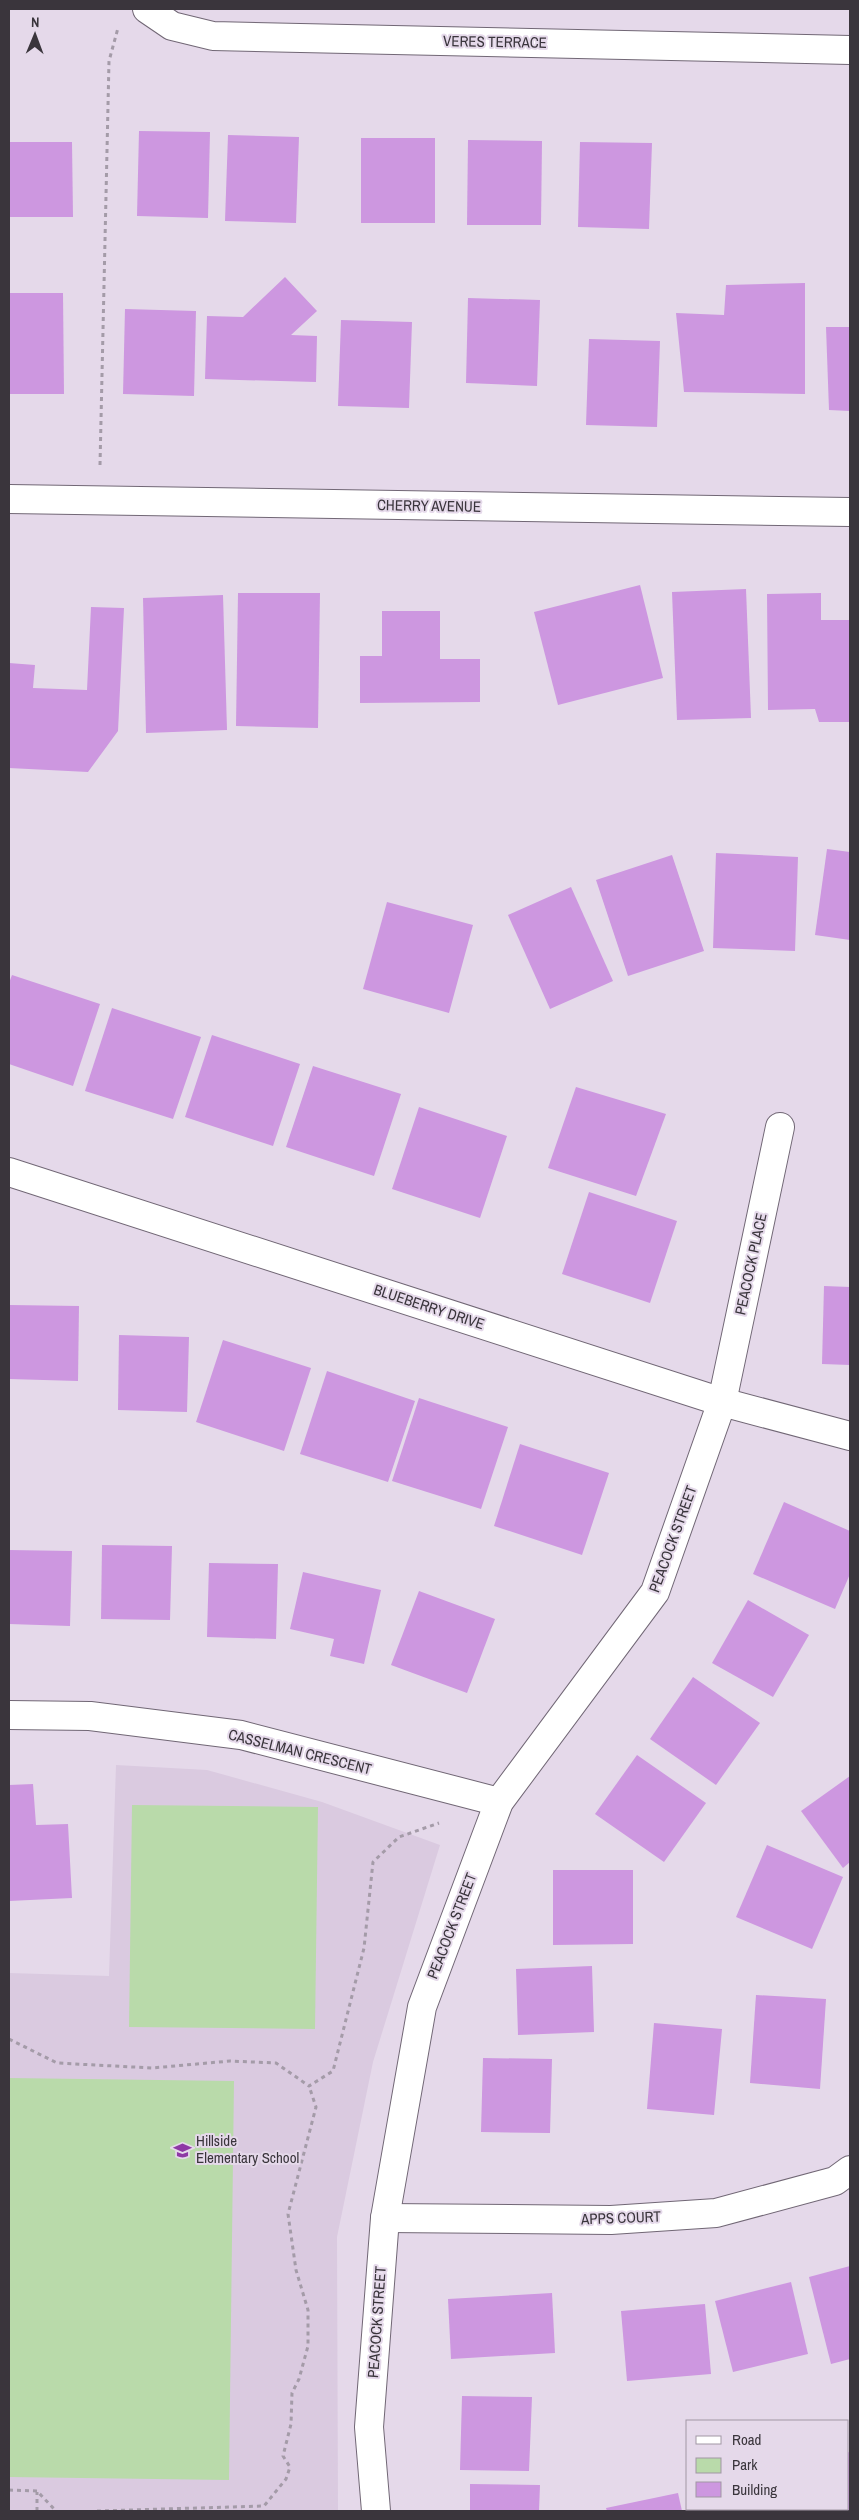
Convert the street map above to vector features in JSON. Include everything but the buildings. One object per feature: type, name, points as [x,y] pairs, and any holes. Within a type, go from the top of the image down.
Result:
[{"type":"street","name":"VERES TERRACE","points":[[147,9],[172,26],[213,36],[850,50]]},
{"type":"street","name":"CHERRY AVENUE","points":[[9,500],[850,512]]},
{"type":"street","name":"PEACOCK PLACE","points":[[722,1402],[780,1127]]},
{"type":"street","name":"BLUEBERRY DRIVE","points":[[9,1172],[722,1402],[850,1436]]},
{"type":"street","name":"PEACOCK STREET","points":[[376,2511],[368,2427],[385,2218],[422,2007],[499,1802],[655,1592],[722,1402]]},
{"type":"street","name":"CASSELMAN CRESCENT","points":[[9,1715],[90,1716],[241,1735],[499,1802]]},
{"type":"street","name":"APPS COURT","points":[[385,2218],[611,2220],[716,2213],[835,2181],[850,2170]]},
{"type":"path","points":[[99,501],[109,61],[117,29],[124,22]]},
{"type":"path","points":[[309,2086],[333,2071],[341,2049],[364,1948],[373,1862],[399,1837],[444,1821]]},
{"type":"path","points":[[9,2039],[57,2064],[152,2068],[230,2060],[276,2063],[309,2086],[316,2108],[288,2214],[296,2270],[308,2310],[308,2346],[299,2378],[292,2393],[291,2424],[283,2456],[290,2467],[286,2479],[264,2506],[97,2511]]},
{"type":"path","points":[[9,2490],[37,2491],[56,2511]]},
{"type":"path","points":[[37,2491],[37,2511]]},
{"type":"shaded area","name":"Hillside Elementary School","points":[[116,1765],[207,1770],[322,1802],[440,1845],[373,2062],[337,2237],[338,2511],[9,2511],[9,1973],[109,1976]]},
{"type":"green space","points":[[132,1805],[318,1807],[315,2029],[129,2027]]},
{"type":"green space","points":[[9,2078],[234,2081],[229,2480],[9,2477]]},
{"type":"place","name":"Hillside Elementary School","points":[[182,2150]]}]
